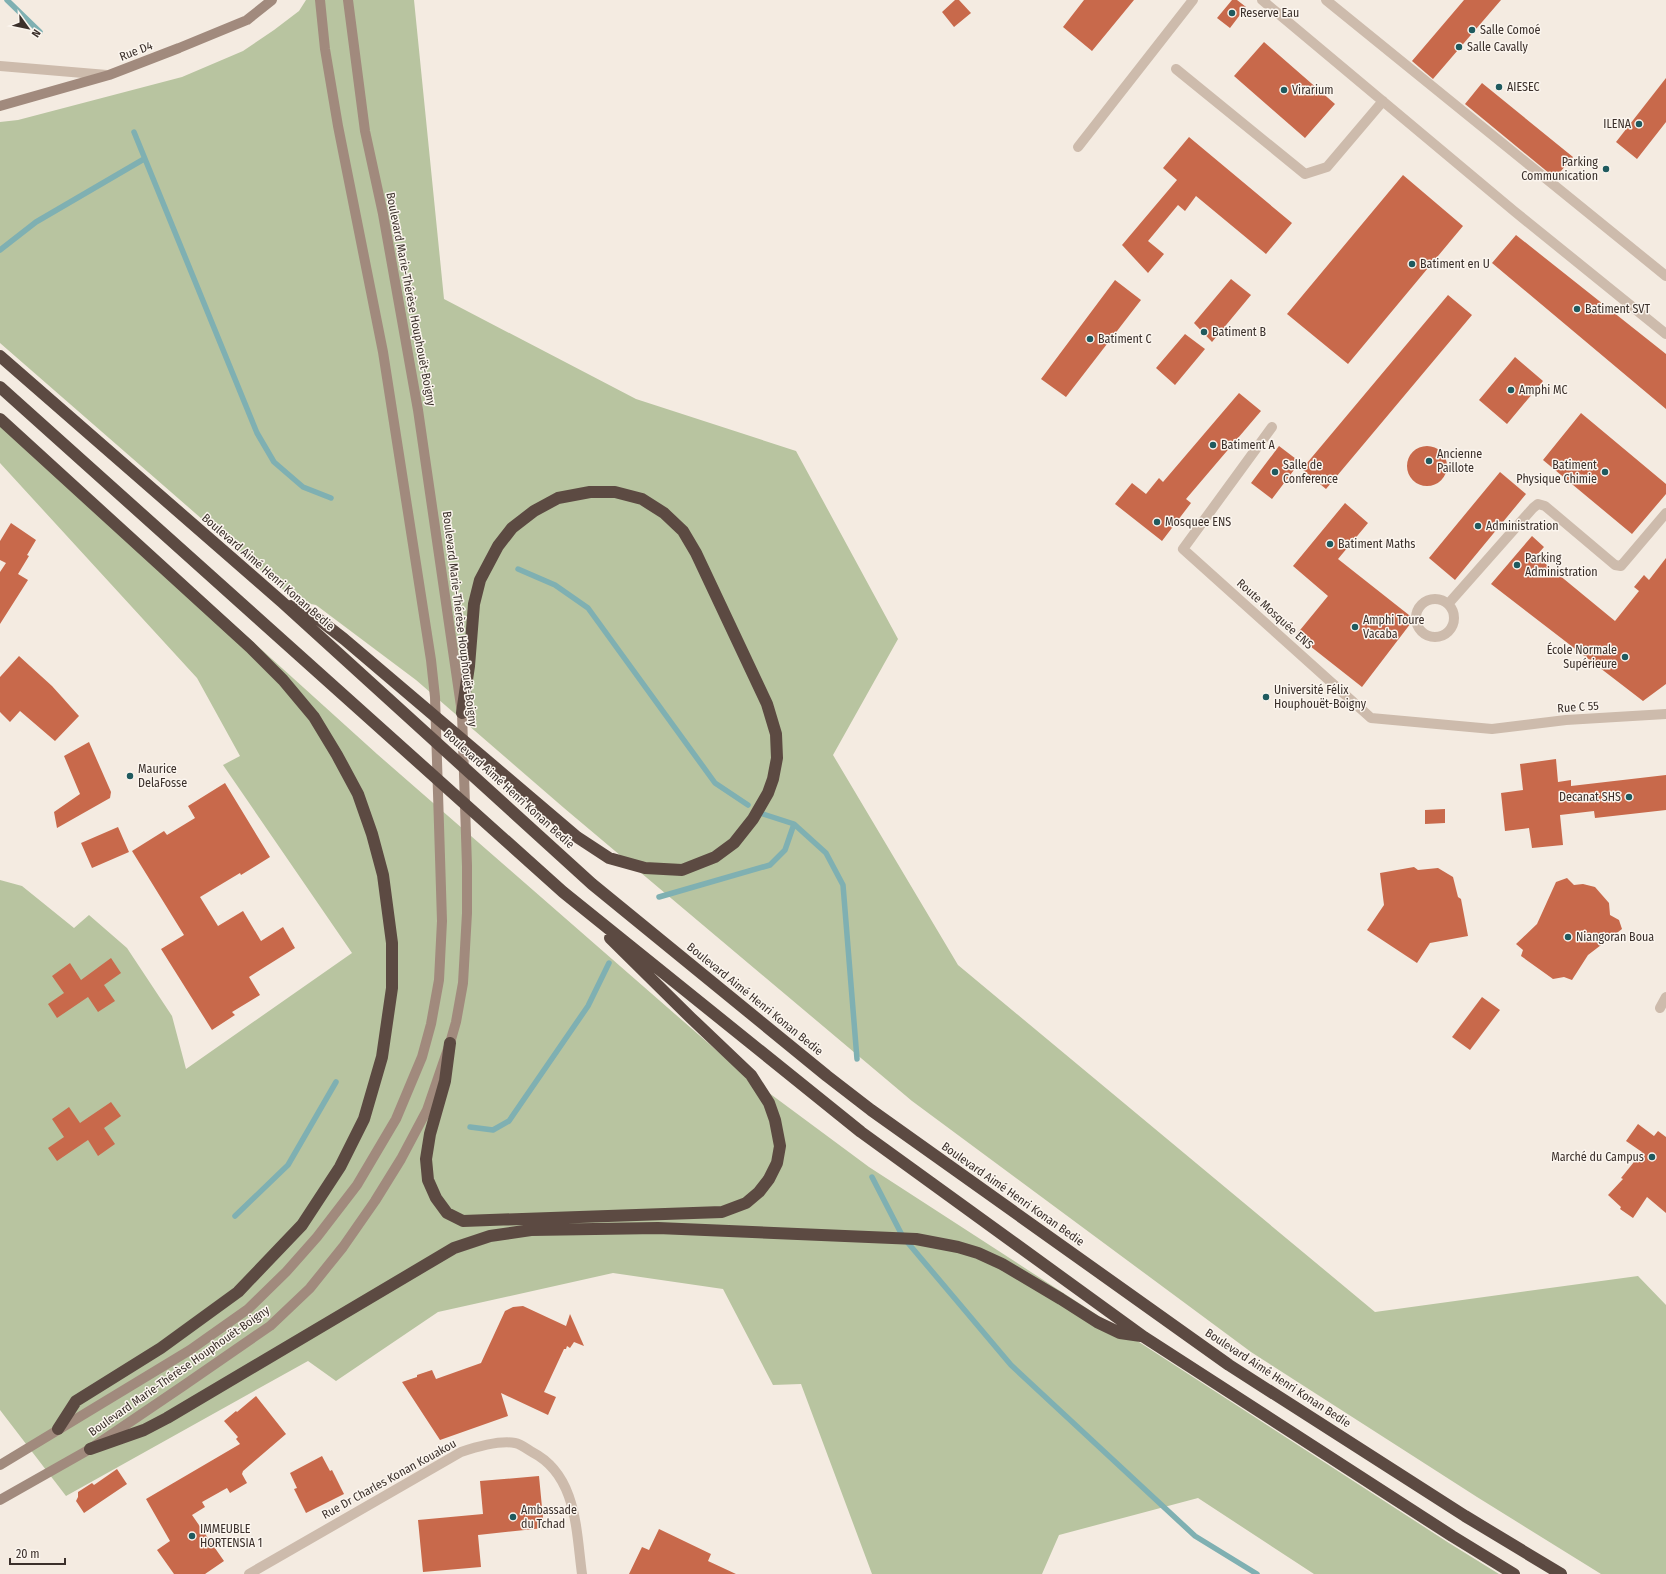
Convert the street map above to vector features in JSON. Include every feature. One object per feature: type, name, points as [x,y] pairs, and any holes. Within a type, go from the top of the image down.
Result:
[{"type":"highway","name":"Boulevard Aimé Henri Konan Bedie","points":[[0,356],[282,602],[592,884],[826,1076],[871,1110],[1229,1365],[1465,1516],[1561,1574]]},
{"type":"highway","points":[[0,387],[563,892],[690,1018],[751,1075],[769,1103],[775,1120],[780,1146],[777,1163],[769,1179],[759,1192],[746,1203],[722,1212],[463,1221],[447,1213],[436,1198],[428,1180],[426,1159],[430,1134],[445,1081],[450,1043]]},
{"type":"highway","points":[[0,419],[250,647],[282,680],[314,717],[358,794],[372,834],[383,875],[392,943],[392,988],[382,1057],[364,1119],[340,1167],[302,1224],[238,1292],[161,1348],[76,1401],[58,1429]]},
{"type":"highway","points":[[282,602],[316,618],[577,837],[609,858],[645,868],[682,870],[715,857],[734,843],[753,819],[768,794],[774,779],[777,758],[776,734],[767,704],[693,547],[683,531],[664,513],[642,500],[615,492],[590,492],[558,498],[534,511],[512,528],[498,546],[480,580],[474,604],[469,666],[462,713]]},
{"type":"highway","points":[[563,892],[861,1132],[1144,1337],[1445,1532],[1514,1574]]},
{"type":"highway","points":[[90,1449],[144,1430],[454,1248],[490,1236],[531,1230],[658,1228],[916,1239],[958,1246],[1002,1264],[1061,1298],[1097,1322],[1120,1333],[1144,1337]]},
{"type":"main road","name":"Rue D4","points":[[0,106],[109,75],[247,20],[272,0]]},
{"type":"main road","name":"Boulevard Marie-Thérèse Houphouët-Boigny","points":[[0,1465],[190,1350],[248,1309],[286,1272],[317,1237],[357,1185],[396,1119],[422,1057],[431,1024],[439,980],[442,920],[435,697],[427,626],[383,352],[338,126],[325,49],[320,0]]},
{"type":"main road","name":"Boulevard Marie-Thérèse Houphouët-Boigny","points":[[0,1500],[90,1449],[270,1326],[310,1288],[347,1242],[401,1159],[427,1110],[456,1022],[463,983],[466,944],[467,866],[462,713],[418,410],[382,214],[365,132],[348,0]]},
{"type":"street","points":[[1078,147],[1192,0]]},
{"type":"street","points":[[1262,0],[1514,211],[1666,334]]},
{"type":"street","points":[[1326,0],[1666,276]]},
{"type":"street","points":[[0,66],[109,75]]},
{"type":"street","points":[[1176,69],[1306,174],[1327,167],[1383,101]]},
{"type":"street","name":"Route Mosquée ENS","points":[[1272,427],[1183,549],[1371,718],[1492,729]]},
{"type":"street","points":[[1448,603],[1538,504],[1545,506],[1615,565],[1621,566],[1666,513]]},
{"type":"street","name":"Rue C 55","points":[[1492,729],[1566,720],[1666,714]]},
{"type":"street","points":[[1660,1008],[1666,997]]},
{"type":"street","name":"Rue Dr Charles Konan Kouakou","points":[[248,1574],[461,1452],[489,1444],[516,1443],[538,1455],[557,1472],[570,1501],[575,1519],[582,1574]]},
{"type":"green space","points":[[306,0],[414,0],[444,299],[636,399],[796,451],[898,639],[833,755],[958,965],[1375,1312],[1638,1276],[1666,1305],[1666,1574],[1601,1574],[1477,1497],[1251,1352],[912,1101],[564,808],[416,680],[316,605],[296,601],[0,343],[0,122],[18,120],[182,77],[243,51],[299,11]]},
{"type":"green space","points":[[0,413],[377,754],[746,1076],[869,1167],[1499,1574],[1314,1574],[1198,1498],[1059,1535],[1042,1574],[872,1574],[801,1384],[773,1385],[723,1289],[613,1273],[438,1312],[336,1381],[308,1361],[66,1496],[0,1410],[0,880],[22,886],[74,928],[89,915],[127,948],[172,1016],[186,1069],[352,953],[223,765],[240,756],[197,678],[0,463]]},
{"type":"building","points":[[955,0],[959,0],[971,13],[954,27],[942,12]]},
{"type":"building","points":[[1084,0],[1134,0],[1092,51],[1063,27]]},
{"type":"building","name":"Reserve Eau","points":[[1232,0],[1237,0],[1246,7],[1230,28],[1217,18]]},
{"type":"building","points":[[1464,0],[1501,0],[1433,79],[1412,61]]},
{"type":"building","name":"Virarium","points":[[1264,42],[1335,104],[1305,138],[1234,76]]},
{"type":"building","points":[[1666,78],[1666,122],[1637,159],[1616,142]]},
{"type":"building","points":[[1482,83],[1573,157],[1555,178],[1465,104]]},
{"type":"building","points":[[1189,137],[1292,223],[1266,254],[1196,196],[1185,211],[1178,205],[1148,241],[1164,254],[1148,273],[1122,245],[1177,180],[1163,168]]},
{"type":"building","name":"Batiment en U","points":[[1403,175],[1463,226],[1348,364],[1287,314]]},
{"type":"building","name":"Batiment SVT","points":[[1516,235],[1666,354],[1666,409],[1492,263]]},
{"type":"building","points":[[1231,279],[1251,295],[1212,342],[1194,323]]},
{"type":"building","name":"Batiment C","points":[[1115,280],[1141,300],[1066,397],[1041,379]]},
{"type":"building","points":[[1448,295],[1472,315],[1326,489],[1302,469]]},
{"type":"building","points":[[1185,334],[1205,349],[1175,385],[1156,368]]},
{"type":"building","name":"Amphi MC","points":[[1515,357],[1543,381],[1507,424],[1479,400]]},
{"type":"building","points":[[1239,393],[1261,411],[1186,499],[1191,503],[1162,541],[1115,504],[1132,483],[1146,494],[1159,478],[1163,482]]},
{"type":"building","name":"Batiment Physique Chimie","points":[[1581,413],[1666,484],[1666,494],[1632,534],[1543,460]]},
{"type":"building","name":"Salle de Conference","points":[[1279,446],[1300,462],[1272,499],[1251,483]]},
{"type":"building","points":[[1431,446],[1438,449],[1444,455],[1447,466],[1446,474],[1438,483],[1431,486],[1423,486],[1416,483],[1408,474],[1407,462],[1410,455],[1419,447]]},
{"type":"building","name":"Administration","points":[[1500,472],[1526,494],[1455,580],[1429,558]]},
{"type":"building","name":"Amphi Toure Vacaba","points":[[1345,503],[1368,523],[1338,559],[1414,619],[1362,687],[1296,635],[1328,596],[1293,566]]},
{"type":"building","points":[[11,523],[36,540],[27,555],[29,556],[18,574],[28,580],[0,624],[0,572],[6,563],[0,560],[0,541]]},
{"type":"building","points":[[1532,536],[1544,547],[1536,556],[1615,621],[1639,591],[1634,587],[1644,575],[1649,580],[1666,558],[1666,684],[1643,701],[1491,584]]},
{"type":"building","points":[[19,656],[52,686],[79,716],[55,741],[20,711],[10,722],[0,712],[0,677]]},
{"type":"building","points":[[89,742],[111,792],[110,798],[57,828],[54,812],[80,794],[64,756]]},
{"type":"building","points":[[1556,759],[1558,782],[1571,780],[1571,786],[1666,775],[1666,810],[1595,818],[1594,811],[1560,815],[1563,845],[1532,848],[1529,828],[1505,831],[1501,793],[1523,790],[1520,764]]},
{"type":"building","points":[[225,783],[270,857],[241,875],[240,873],[200,897],[218,926],[243,911],[261,941],[283,927],[295,948],[249,977],[260,995],[232,1012],[235,1015],[212,1030],[161,949],[184,935],[132,851],[164,831],[167,835],[195,818],[188,806]]},
{"type":"building","points":[[1445,809],[1445,823],[1425,824],[1425,810]]},
{"type":"building","points":[[118,827],[129,852],[92,868],[81,843]]},
{"type":"building","points":[[1414,867],[1418,870],[1438,868],[1453,877],[1458,897],[1461,899],[1468,936],[1430,943],[1417,963],[1367,930],[1384,905],[1380,873]]},
{"type":"building","name":"Niangoran Boua","points":[[1567,878],[1574,885],[1583,884],[1595,887],[1609,903],[1610,915],[1619,920],[1622,929],[1588,955],[1572,980],[1564,977],[1553,979],[1521,956],[1523,950],[1516,944],[1537,924],[1556,882]]},
{"type":"building","points":[[111,958],[121,973],[104,985],[115,1001],[98,1012],[88,997],[57,1018],[48,1004],[64,993],[52,976],[70,963],[81,980]]},
{"type":"building","points":[[1482,997],[1500,1010],[1470,1050],[1452,1037]]},
{"type":"building","points":[[111,1102],[121,1116],[104,1128],[115,1144],[98,1156],[88,1140],[57,1161],[48,1148],[64,1137],[52,1119],[69,1107],[80,1123]]},
{"type":"building","name":"Marché du Campus","points":[[1638,1124],[1654,1136],[1658,1131],[1666,1137],[1666,1213],[1647,1197],[1633,1218],[1620,1209],[1621,1207],[1608,1195],[1623,1179],[1621,1178],[1642,1152],[1626,1141]]},
{"type":"building","points":[[523,1306],[566,1326],[570,1314],[584,1346],[574,1342],[570,1348],[567,1346],[566,1349],[564,1349],[544,1392],[556,1397],[548,1415],[501,1393],[508,1416],[440,1440],[402,1382],[432,1370],[436,1379],[481,1363],[505,1311],[513,1307]]},
{"type":"building","points":[[256,1396],[286,1434],[243,1471],[242,1474],[247,1483],[230,1493],[227,1488],[202,1502],[205,1507],[192,1515],[224,1561],[205,1574],[174,1574],[157,1550],[170,1541],[146,1499],[240,1444],[236,1439],[238,1437],[224,1421]]},
{"type":"building","points":[[322,1456],[330,1471],[332,1470],[344,1494],[306,1513],[294,1489],[297,1488],[290,1473]]},
{"type":"building","points":[[117,1469],[127,1484],[84,1513],[76,1501],[78,1492],[92,1483],[94,1485]]},
{"type":"building","points":[[539,1476],[544,1528],[478,1535],[481,1567],[423,1572],[418,1520],[483,1514],[480,1481]]},
{"type":"building","points":[[659,1529],[711,1554],[708,1561],[736,1574],[629,1574],[642,1547],[649,1550]]},
{"type":"waterway","points":[[7,0],[40,32]]},
{"type":"waterway","points":[[134,132],[257,433],[274,462],[303,487],[331,498]]},
{"type":"waterway","points":[[0,250],[36,222],[144,159]]},
{"type":"waterway","points":[[518,569],[555,585],[588,608],[715,783],[748,805]]},
{"type":"waterway","points":[[763,814],[794,824],[826,853],[843,885],[857,1059]]},
{"type":"waterway","points":[[659,897],[770,865],[785,850],[794,824]]},
{"type":"waterway","points":[[470,1127],[493,1130],[509,1121],[588,1006],[609,963]]},
{"type":"waterway","points":[[235,1216],[288,1165],[336,1082]]},
{"type":"waterway","points":[[872,1177],[903,1237],[1011,1365],[1195,1536],[1257,1574]]},
{"type":"place","name":"Reserve Eau","points":[[1232,13]]},
{"type":"place","name":"Salle Comoé","points":[[1472,30]]},
{"type":"place","name":"Salle Cavally","points":[[1459,47]]},
{"type":"place","name":"AIESEC","points":[[1499,87]]},
{"type":"place","name":"Virarium","points":[[1284,90]]},
{"type":"place","name":"ILENA","points":[[1639,124]]},
{"type":"place","name":"Parking Communication","points":[[1606,169]]},
{"type":"place","name":"Batiment en U","points":[[1412,264]]},
{"type":"place","name":"Batiment SVT","points":[[1577,309]]},
{"type":"place","name":"Batiment B","points":[[1204,332]]},
{"type":"place","name":"Batiment C","points":[[1090,339]]},
{"type":"place","name":"Amphi MC","points":[[1511,390]]},
{"type":"place","name":"Batiment A","points":[[1213,445]]},
{"type":"place","name":"Ancienne Paillote","points":[[1429,461]]},
{"type":"place","name":"Salle de Conference","points":[[1275,472]]},
{"type":"place","name":"Batiment Physique Chimie","points":[[1605,472]]},
{"type":"place","name":"Mosquee ENS","points":[[1157,522]]},
{"type":"place","name":"Administration","points":[[1478,526]]},
{"type":"place","name":"Batiment Maths","points":[[1330,544]]},
{"type":"place","name":"Parking Administration","points":[[1517,565]]},
{"type":"place","name":"Amphi Toure Vacaba","points":[[1355,627]]},
{"type":"place","name":"École Normale Supérieure","points":[[1625,657]]},
{"type":"place","name":"Université Félix Houphouët-Boigny","points":[[1266,697]]},
{"type":"place","name":"Maurice DelaFosse","points":[[130,776]]},
{"type":"place","name":"Decanat SHS","points":[[1629,797]]},
{"type":"place","name":"Niangoran Boua","points":[[1568,937]]},
{"type":"place","name":"Marché du Campus","points":[[1652,1157]]},
{"type":"place","name":"Ambassade du Tchad","points":[[513,1517]]},
{"type":"place","name":"IMMEUBLE HORTENSIA 1","points":[[192,1536]]}]
